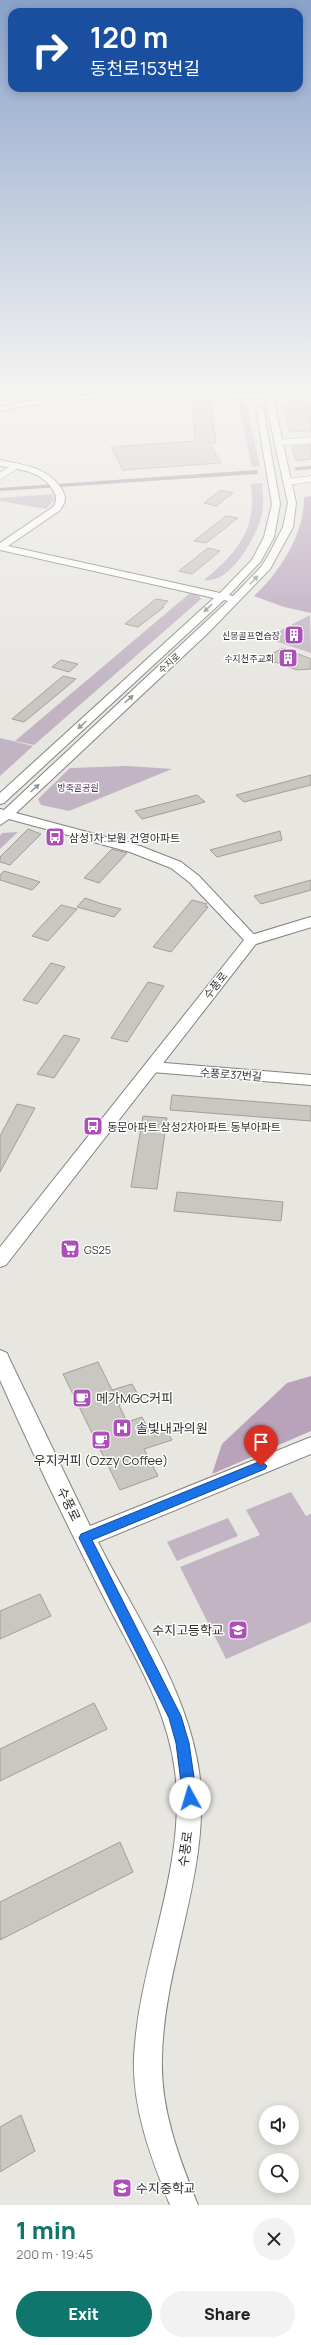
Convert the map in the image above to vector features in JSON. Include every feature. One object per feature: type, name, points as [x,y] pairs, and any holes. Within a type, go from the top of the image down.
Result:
[{"type":"main road","points":[[1,547],[58,507],[60,493],[57,489]]},
{"type":"main road","name":"수지로","points":[[0,800],[222,596],[256,560],[269,537],[276,504],[274,489]]},
{"type":"main road","name":"수지로","points":[[2,816],[235,599],[265,569],[285,534],[292,504],[288,489]]},
{"type":"main road","points":[[1,547],[235,599]]},
{"type":"main road","points":[[2,816],[135,849],[176,865],[194,879],[252,940]]},
{"type":"main road","name":"수풍로","points":[[0,1260],[252,940]]},
{"type":"main road","name":"수풍로","points":[[0,1358],[85,1538],[175,1716],[183,1743],[190,1798],[187,1841],[159,1979],[148,2059],[150,2094],[154,2114],[184,2205]]},
{"type":"main road","points":[[85,1538],[311,1445]]},
{"type":"street","points":[[252,940],[311,922]]},
{"type":"street","name":"수풍로37번길","points":[[152,1067],[311,1080]]},
{"type":"green space","points":[[251,489],[262,489],[262,514],[248,546],[241,557],[223,575],[214,580],[204,580],[227,560],[242,538],[248,527],[252,500]]},
{"type":"green space","points":[[52,494],[54,500],[46,509],[0,501],[0,498]]},
{"type":"green space","points":[[190,593],[199,596],[201,599],[34,745],[15,741]]},
{"type":"green space","name":"신봉골프연습장","points":[[310,615],[311,653],[266,638]]},
{"type":"green space","points":[[0,738],[33,746],[0,776]]},
{"type":"green space","name":"방죽골공원","points":[[128,766],[172,769],[69,811],[41,805],[38,799],[70,768]]},
{"type":"green space","points":[[18,832],[0,849],[0,836],[2,833]]},
{"type":"green space","points":[[291,1492],[306,1516],[311,1514],[311,1622],[226,1659],[180,1567],[260,1535],[246,1510]]},
{"type":"green space","points":[[228,1518],[238,1536],[177,1561],[167,1542]]},
{"type":"shaded area","points":[[0,489],[32,489],[0,491]]},
{"type":"shaded area","points":[[311,496],[311,613],[284,607],[254,596],[282,564],[300,524],[304,497]]},
{"type":"shaded area","points":[[311,1376],[311,1431],[212,1474],[222,1444],[287,1383]]},
{"type":"building","points":[[221,490],[233,493],[216,506],[204,503]]},
{"type":"building","points":[[226,516],[238,518],[206,543],[194,541]]},
{"type":"building","points":[[208,548],[220,551],[192,574],[179,571]]},
{"type":"building","points":[[156,599],[168,601],[162,607],[164,607],[138,627],[125,624]]},
{"type":"building","name":"수지천주교회","points":[[283,648],[311,659],[311,669],[297,670],[264,658]]},
{"type":"building","points":[[61,660],[78,664],[69,672],[52,667]]},
{"type":"building","points":[[63,676],[76,679],[24,722],[12,719]]},
{"type":"building","points":[[311,775],[311,785],[244,802],[236,795]]},
{"type":"building","points":[[197,795],[205,802],[142,819],[135,811]]},
{"type":"building","points":[[28,829],[41,834],[10,865],[0,862],[0,857]]},
{"type":"building","points":[[280,831],[282,840],[217,857],[210,850]]},
{"type":"building","points":[[112,849],[127,853],[99,883],[84,878]]},
{"type":"building","points":[[4,871],[40,882],[32,890],[0,880],[0,875]]},
{"type":"building","points":[[311,880],[311,890],[261,904],[254,896]]},
{"type":"building","points":[[85,898],[121,909],[114,917],[77,907]]},
{"type":"building","points":[[192,900],[207,904],[205,906],[208,907],[171,952],[153,947]]},
{"type":"building","points":[[61,905],[77,909],[48,941],[32,936]]},
{"type":"building","points":[[51,963],[65,967],[37,1004],[23,1000]]},
{"type":"building","points":[[148,982],[164,986],[127,1042],[111,1038]]},
{"type":"building","points":[[64,1035],[80,1039],[54,1078],[37,1074]]},
{"type":"building","points":[[172,1095],[311,1106],[311,1121],[170,1110]]},
{"type":"building","points":[[17,1104],[35,1108],[0,1172],[0,1136]]},
{"type":"building","points":[[143,1116],[167,1118],[157,1189],[131,1187]]},
{"type":"building","points":[[177,1192],[283,1202],[281,1221],[174,1211]]},
{"type":"building","points":[[98,1362],[112,1390],[132,1384],[140,1398],[119,1405],[127,1422],[142,1417],[149,1431],[156,1428],[159,1434],[167,1431],[172,1440],[144,1449],[158,1476],[120,1490],[63,1374]]},
{"type":"building","points":[[40,1594],[51,1616],[0,1639],[0,1611]]},
{"type":"building","points":[[94,1703],[107,1729],[0,1781],[0,1749]]},
{"type":"building","points":[[120,1842],[133,1872],[0,1940],[0,1902]]},
{"type":"building","points":[[21,2115],[35,2151],[0,2172],[0,2127]]},
{"type":"place","name":"신봉골프연습장","points":[[294,635]]},
{"type":"place","name":"수지천주교회","points":[[288,658]]},
{"type":"place","name":"삼성1차.보원.건영아파트","points":[[55,837]]},
{"type":"place","name":"동문아파트.삼성2차아파트.동부아파트","points":[[93,1126]]},
{"type":"place","name":"GS25","points":[[70,1249]]},
{"type":"place","name":"메가MGC커피","points":[[82,1398]]},
{"type":"place","name":"솔빛내과의원","points":[[122,1428]]},
{"type":"place","name":"우지커피 (Ozzy Coffee)","points":[[101,1440]]},
{"type":"place","name":"수지고등학교","points":[[238,1630]]},
{"type":"place","name":"수지중학교","points":[[122,2188]]},
{"type":"route","points":[[190,1798],[183,1743],[175,1716],[163,1689],[85,1538],[261,1466]]}]
